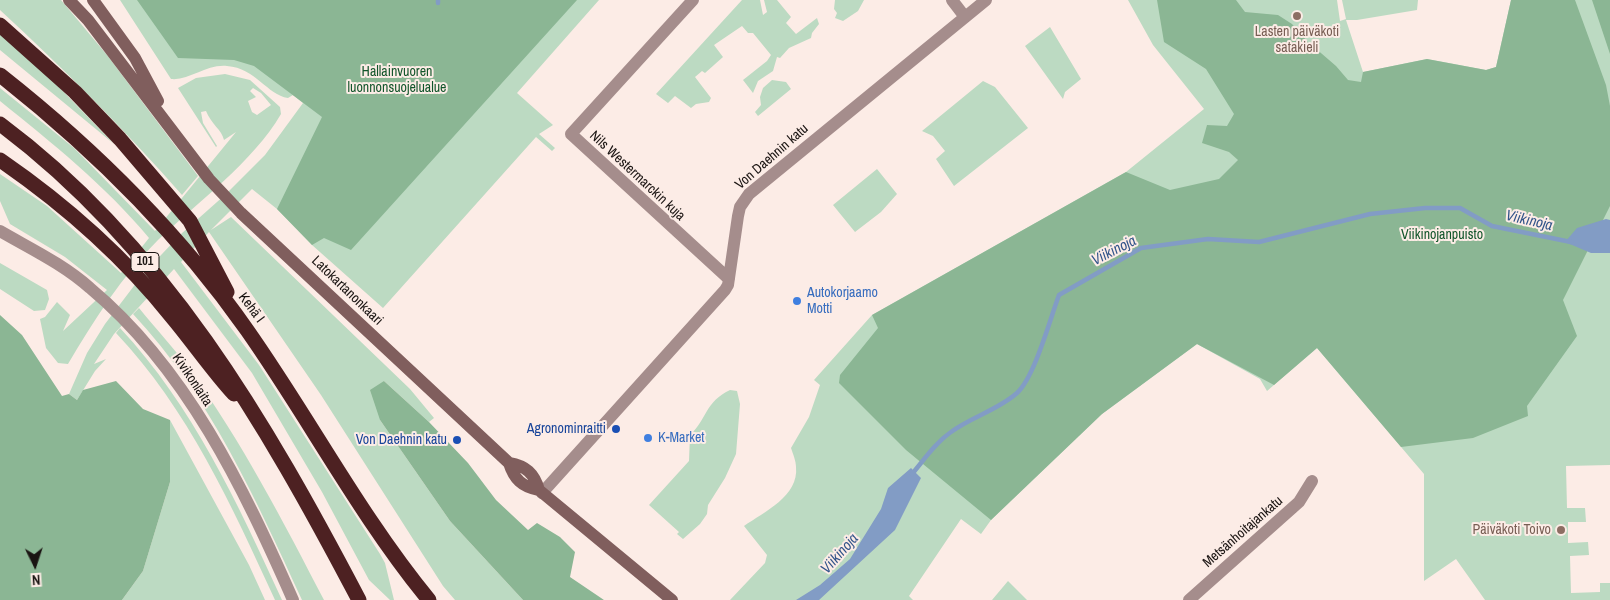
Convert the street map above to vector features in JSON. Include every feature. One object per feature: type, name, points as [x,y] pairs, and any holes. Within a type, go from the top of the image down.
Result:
[{"type":"highway","points":[[0,25],[88,106],[120,139],[190,221],[247,329]]},
{"type":"highway","name":"Kehä I","points":[[0,75],[59,122],[114,173],[154,214],[247,329],[380,534],[429,600]]},
{"type":"highway","name":"101","points":[[0,124],[82,195],[124,237],[174,296],[223,364],[263,425],[308,502],[359,600]]},
{"type":"highway","points":[[0,160],[38,186],[98,236],[172,316],[214,372],[263,425]]},
{"type":"street","name":"Latokartanonkaari","points":[[69,0],[88,20],[209,179],[242,214],[509,463],[512,475],[526,488],[541,491],[672,600]]},
{"type":"street","name":"Latokartanonkaari","points":[[92,0],[135,58],[175,132]]},
{"type":"street","name":"Nils Westermarckin kuja","points":[[693,0],[572,134],[729,280]]},
{"type":"street","points":[[952,0],[965,17]]},
{"type":"street","name":"Von Daehnin katu","points":[[541,491],[725,290],[729,280],[740,206],[749,194],[986,0]]},
{"type":"street","name":"Kivikonlaita","points":[[0,231],[58,263],[90,287],[122,317],[161,360],[194,408],[237,481],[293,600]]},
{"type":"street","name":"Metsänhoitajankatu","points":[[1189,600],[1299,502],[1312,482]]},
{"type":"green space","points":[[0,0],[61,0],[107,55],[198,176],[182,195],[94,100],[0,10]]},
{"type":"green space","points":[[120,0],[599,0],[517,93],[553,125],[539,134],[555,148],[552,151],[536,137],[383,308],[312,245],[277,209],[252,189],[211,230],[231,217],[410,389],[434,418],[429,422],[384,381],[380,420],[450,521],[523,600],[455,600],[443,586],[321,395],[209,232],[181,262],[259,365],[380,554],[385,563],[394,600],[390,600],[369,580],[322,492],[252,373],[174,269],[114,334],[94,364],[106,359],[95,371],[77,400],[69,394],[87,353],[105,324],[143,274],[181,234],[226,194],[265,155],[303,103],[293,95],[288,98],[281,96],[246,71],[227,66],[212,67],[184,78],[171,79]]},
{"type":"green space","name":"Hallainvuoren luonnonsuojelualue","points":[[137,0],[577,0],[351,250],[324,238],[312,245],[277,209],[322,117],[254,66],[234,60],[178,58]]},
{"type":"green space","points":[[742,0],[760,0],[763,15],[767,12],[764,0],[777,0],[791,17],[786,23],[796,34],[817,18],[819,24],[812,33],[811,38],[789,48],[780,58],[777,57],[773,71],[758,81],[753,93],[743,80],[767,61],[771,55],[753,33],[748,33],[742,26],[714,45],[723,57],[705,73],[702,71],[695,77],[711,98],[709,102],[696,104],[691,108],[675,96],[668,103],[656,94]]},
{"type":"green space","points":[[835,0],[864,0],[858,11],[843,21],[835,18],[837,13],[834,9]]},
{"type":"green space","name":"Viikinojanpuisto","points":[[1128,0],[1337,0],[1340,21],[1346,19],[1342,0],[1418,0],[1417,10],[1357,20],[1346,20],[1363,72],[1427,59],[1486,70],[1496,67],[1511,0],[1610,0],[1610,465],[1566,466],[1567,508],[1585,508],[1586,522],[1568,522],[1568,543],[1588,542],[1589,555],[1570,556],[1571,593],[1600,592],[1600,583],[1610,583],[1610,600],[1485,600],[1456,559],[1424,581],[1424,474],[1317,348],[1267,391],[1260,379],[1197,344],[1102,414],[991,520],[981,534],[961,519],[909,596],[913,600],[730,600],[765,563],[767,555],[744,526],[779,502],[792,486],[796,467],[791,448],[809,417],[820,385],[814,380],[872,315],[1126,172],[1204,109],[1153,45]]},
{"type":"green space","name":"Viikinojanpuisto","points":[[1157,0],[1236,0],[1245,12],[1278,15],[1292,24],[1348,80],[1361,82],[1363,72],[1427,59],[1486,70],[1496,67],[1511,0],[1575,0],[1606,85],[1610,106],[1610,206],[1563,300],[1577,336],[1527,406],[1528,416],[1473,438],[1401,447],[1317,348],[1274,385],[1197,344],[1102,414],[991,520],[906,450],[839,383],[840,375],[878,328],[872,315],[1126,172],[1170,190],[1219,179],[1238,160],[1229,152],[1202,143],[1207,125],[1227,126],[1234,114],[1206,69],[1164,42]]},
{"type":"green space","points":[[1592,0],[1610,0],[1610,54]]},
{"type":"green space","points":[[1050,27],[1081,79],[1065,92],[1063,99],[1025,46]]},
{"type":"green space","points":[[0,32],[59,87],[114,144],[0,50]]},
{"type":"green space","points":[[225,74],[250,80],[280,107],[281,114],[256,149],[224,181],[158,240],[132,268],[98,315],[68,364],[58,363],[46,348],[40,319],[45,317],[57,302],[70,315],[63,331],[107,290],[65,257],[10,224],[0,201],[0,174],[47,206],[121,273],[149,238],[97,183],[0,101],[0,88],[74,148],[155,231],[236,132],[224,140],[206,111],[201,112],[203,123],[216,147],[178,88],[196,78]],"holes":[[[253,88],[261,93],[271,105],[257,115],[252,112],[248,101],[256,97],[250,91]]]},
{"type":"green space","points":[[772,80],[786,82],[791,89],[758,116],[755,112],[761,105],[760,97],[763,88]]},
{"type":"green space","points":[[983,81],[995,87],[1028,128],[954,186],[936,159],[945,151],[933,136],[922,131]]},
{"type":"green space","points":[[877,169],[897,194],[881,212],[855,232],[833,205]]},
{"type":"green space","points":[[0,263],[47,290],[49,299],[45,310],[34,311],[0,289]]},
{"type":"green space","points":[[139,308],[184,362],[227,425],[277,511],[324,600],[302,600],[249,487],[229,450],[185,379],[133,314]]},
{"type":"green space","points":[[0,315],[22,335],[62,396],[69,394],[77,400],[83,390],[116,381],[143,409],[170,420],[170,482],[143,571],[122,600],[0,600]]},
{"type":"green space","points":[[120,328],[146,358],[192,423],[231,492],[282,600],[275,600],[225,494],[187,426],[142,362],[116,333]]},
{"type":"green space","points":[[384,381],[429,422],[468,463],[496,500],[528,530],[537,523],[560,537],[575,552],[570,577],[604,600],[523,600],[450,521],[380,420],[370,390]]},
{"type":"green space","points":[[730,390],[737,391],[740,404],[736,454],[725,478],[708,505],[707,514],[700,524],[683,539],[677,534],[679,532],[649,505],[689,461],[690,435],[711,405]]},
{"type":"green space","points":[[170,420],[249,565],[265,600],[122,600],[143,571],[170,482]]},
{"type":"green space","points":[[1008,581],[1027,600],[992,600]]},
{"type":"water","points":[[1606,219],[1610,220],[1610,253],[1591,253],[1565,242],[1577,228]]},
{"type":"water","points":[[911,468],[921,478],[895,530],[819,600],[796,600],[820,585],[850,559],[881,509],[888,488]]},
{"type":"waterway","name":"Viikinoja","points":[[912,474],[945,436],[1010,399],[1024,385],[1036,361],[1059,295],[1141,248],[1208,239],[1259,242],[1370,214],[1425,208],[1460,208],[1492,226],[1571,242]]},
{"type":"place","name":"Lasten päiväkoti satakieli","points":[[1297,16]]},
{"type":"place","name":"Autokorjaamo Motti","points":[[797,301]]},
{"type":"place","name":"Agronominraitti","points":[[616,429]]},
{"type":"place","name":"K-Market","points":[[648,438]]},
{"type":"place","name":"Von Daehnin katu","points":[[457,440]]},
{"type":"place","name":"Päiväkoti Toivo","points":[[1561,530]]}]
